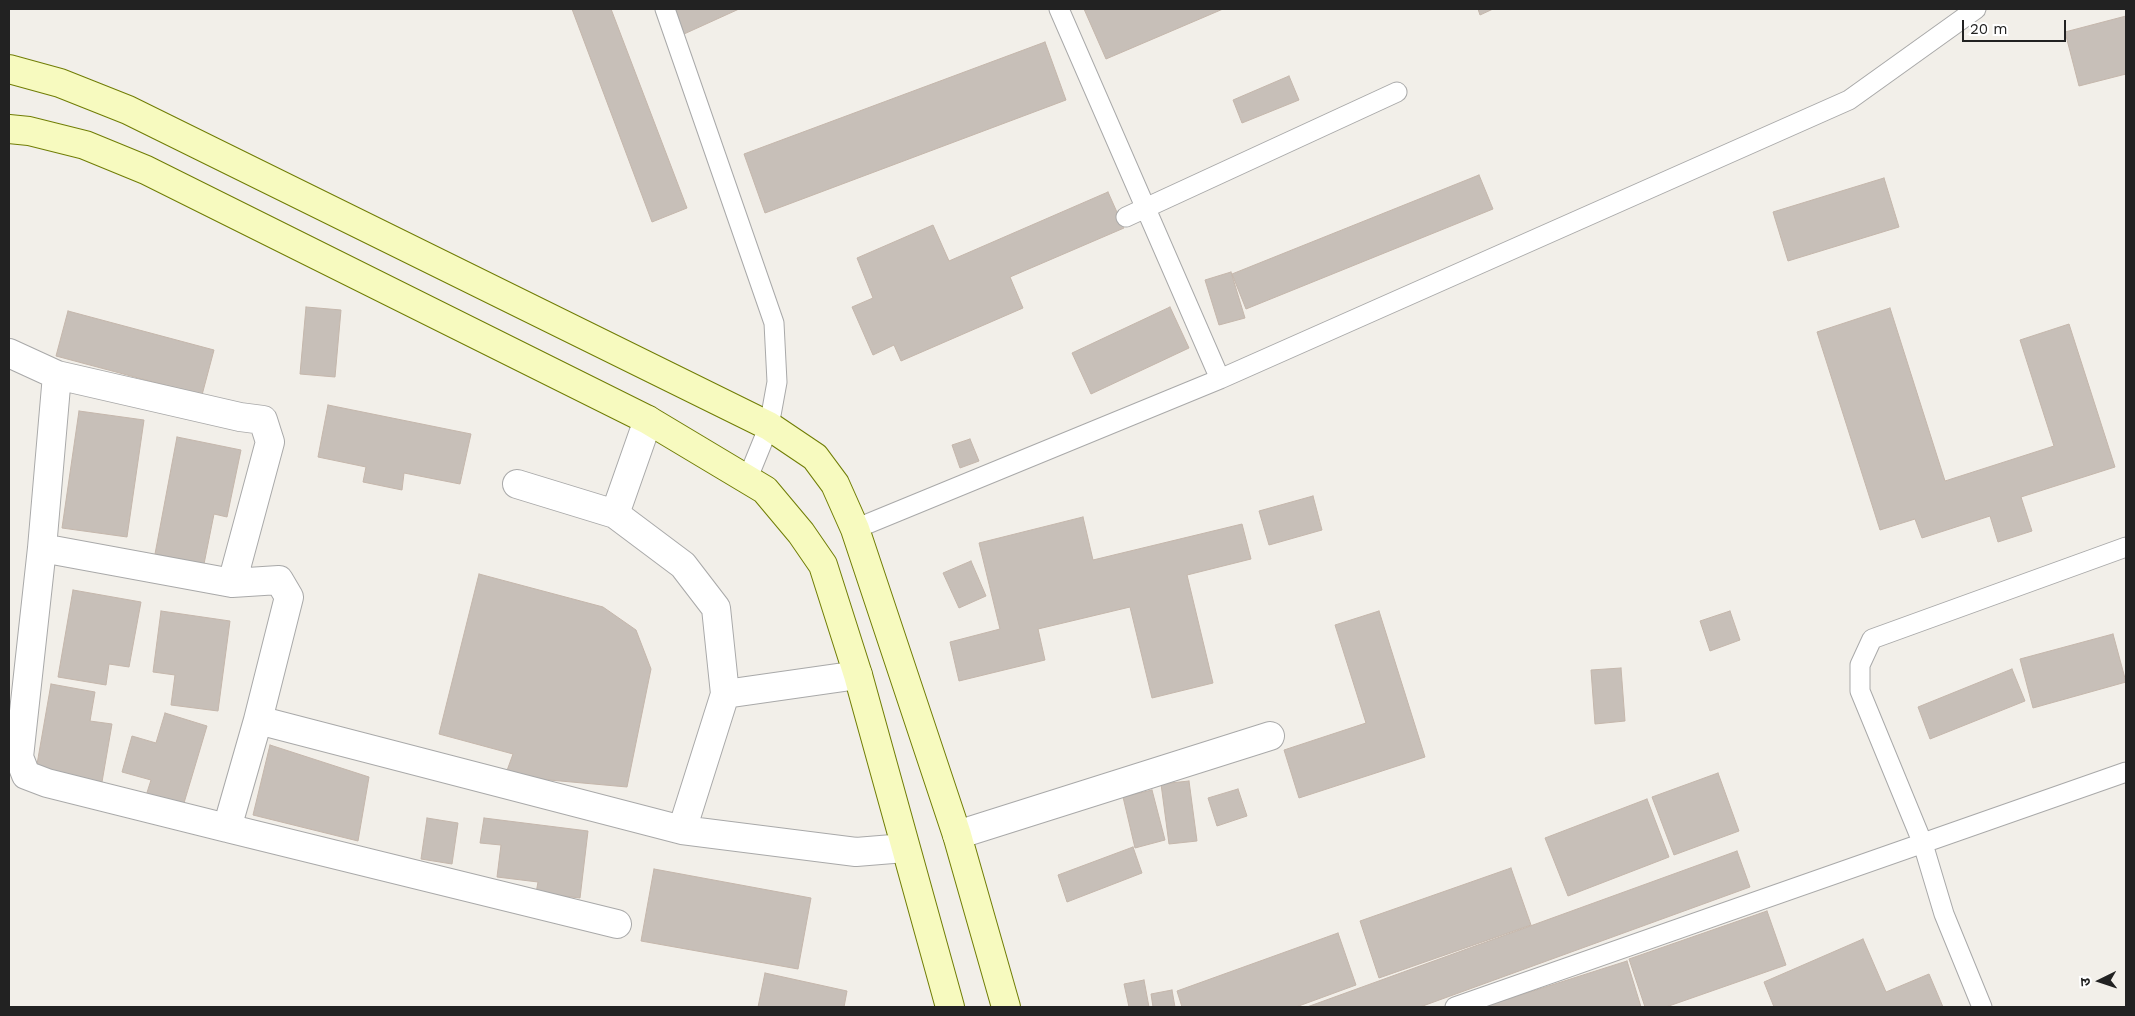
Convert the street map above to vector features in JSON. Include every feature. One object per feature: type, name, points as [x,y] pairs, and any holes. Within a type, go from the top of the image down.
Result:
[{"type":"street","points":[[9,68],[60,84],[128,110],[769,426],[815,457],[835,484],[855,529],[956,835],[1006,1007]]},
{"type":"street","points":[[9,129],[29,131],[85,145],[146,170],[648,420],[765,490],[801,533],[824,565],[858,675],[950,1007]]},
{"type":"street","points":[[9,353],[57,375],[240,417],[263,420],[270,442],[232,583]]},
{"type":"street","points":[[57,375],[42,548],[19,756],[26,775],[46,783],[617,924]]},
{"type":"street","points":[[615,514],[648,420]]},
{"type":"street","points":[[517,484],[615,514],[683,565],[716,608],[725,694],[682,830]]},
{"type":"street","points":[[42,548],[232,583],[279,580],[288,597],[258,720],[227,828]]},
{"type":"street","points":[[725,694],[858,675]]},
{"type":"street","points":[[258,720],[682,830],[856,852],[905,848]]},
{"type":"street","points":[[956,835],[1270,736]]},
{"type":"lane","points":[[665,9],[774,323],[776,382],[769,426],[747,480]]},
{"type":"lane","points":[[1059,9],[1220,378]]},
{"type":"lane","points":[[855,529],[1220,378],[1849,100],[1976,9]]},
{"type":"lane","points":[[1126,217],[1397,92]]},
{"type":"lane","points":[[1982,1007],[1944,914],[1923,844],[1860,691],[1860,665],[1872,639],[2126,547]]},
{"type":"lane","points":[[1456,1007],[2126,772]]},
{"type":"building","points":[[572,9],[611,9],[687,208],[652,222]]},
{"type":"building","points":[[673,9],[739,9],[684,34]]},
{"type":"building","points":[[1084,9],[1223,9],[1106,59]]},
{"type":"building","points":[[1478,9],[1493,9],[1480,15]]},
{"type":"building","points":[[2126,16],[2126,74],[2079,86],[2065,32]]},
{"type":"building","points":[[1045,42],[1066,100],[765,213],[744,154]]},
{"type":"building","points":[[1289,76],[1299,100],[1242,123],[1233,100]]},
{"type":"building","points":[[1479,175],[1493,209],[1246,309],[1232,274]]},
{"type":"building","points":[[1884,178],[1899,227],[1788,261],[1773,212]]},
{"type":"building","points":[[1108,192],[1124,228],[1010,277],[1023,308],[901,361],[894,345],[873,355],[852,307],[873,298],[857,258],[933,225],[949,261]]},
{"type":"building","points":[[1231,272],[1245,318],[1219,325],[1205,280]]},
{"type":"building","points":[[306,307],[341,310],[335,377],[300,374]]},
{"type":"building","points":[[1170,307],[1189,348],[1091,394],[1072,353]]},
{"type":"building","points":[[1890,308],[1945,481],[2054,446],[2020,340],[2069,324],[2115,467],[2021,497],[2032,531],[1998,542],[1990,516],[1922,538],[1915,519],[1880,530],[1817,332]]},
{"type":"building","points":[[68,311],[214,350],[202,395],[56,356]]},
{"type":"building","points":[[328,405],[471,434],[460,484],[404,473],[402,490],[363,482],[366,467],[318,457]]},
{"type":"building","points":[[79,411],[144,420],[127,537],[62,528]]},
{"type":"building","points":[[177,437],[241,450],[227,517],[214,514],[204,564],[155,554]]},
{"type":"building","points":[[970,439],[979,461],[960,468],[952,445]]},
{"type":"building","points":[[1313,496],[1322,530],[1269,545],[1259,511]]},
{"type":"building","points":[[1083,517],[1093,560],[1242,524],[1251,559],[1187,575],[1213,683],[1152,698],[1130,607],[1038,629],[1045,660],[959,681],[950,642],[1000,629],[979,543]]},
{"type":"building","points":[[971,561],[986,596],[959,608],[943,573]]},
{"type":"building","points":[[479,574],[603,607],[636,630],[651,669],[627,787],[505,776],[513,754],[439,734]]},
{"type":"building","points":[[73,590],[141,602],[129,667],[109,664],[106,685],[58,677]]},
{"type":"building","points":[[161,611],[230,621],[218,711],[171,705],[175,675],[153,672]]},
{"type":"building","points":[[1379,611],[1425,757],[1299,798],[1284,750],[1366,723],[1335,625]]},
{"type":"building","points":[[1730,611],[1740,640],[1710,651],[1700,621]]},
{"type":"building","points":[[2113,634],[2126,682],[2033,708],[2020,659]]},
{"type":"building","points":[[1621,668],[1625,721],[1595,724],[1591,670]]},
{"type":"building","points":[[2012,669],[2025,701],[1930,739],[1918,707]]},
{"type":"building","points":[[51,684],[95,692],[90,721],[112,724],[102,782],[36,770]]},
{"type":"building","points":[[165,713],[207,726],[181,813],[144,802],[151,780],[122,772],[132,736],[156,743]]},
{"type":"building","points":[[270,745],[369,777],[358,841],[253,815]]},
{"type":"building","points":[[1718,773],[1739,831],[1674,855],[1652,797]]},
{"type":"building","points":[[1189,781],[1197,841],[1169,844],[1161,784]]},
{"type":"building","points":[[1238,789],[1247,816],[1217,826],[1208,798]]},
{"type":"building","points":[[1152,790],[1165,840],[1135,848],[1123,797]]},
{"type":"building","points":[[1647,799],[1669,857],[1568,896],[1545,838]]},
{"type":"building","points":[[427,818],[458,823],[452,864],[421,859]]},
{"type":"building","points":[[484,818],[588,831],[580,898],[536,893],[538,882],[497,877],[501,845],[480,843]]},
{"type":"building","points":[[1133,847],[1142,873],[1067,902],[1058,875]]},
{"type":"building","points":[[1737,851],[1750,887],[1420,1007],[1307,1007]]},
{"type":"building","points":[[1511,868],[1531,925],[1379,978],[1360,921]]},
{"type":"building","points":[[654,869],[811,898],[798,969],[641,941]]},
{"type":"building","points":[[1767,911],[1786,965],[1666,1007],[1645,1007],[1629,959]]},
{"type":"building","points":[[1338,933],[1356,985],[1296,1007],[1182,1007],[1177,991]]},
{"type":"building","points":[[1863,939],[1886,992],[1929,974],[1943,1007],[1774,1007],[1764,982]]},
{"type":"building","points":[[1627,961],[1641,1007],[1490,1007],[1489,1005]]},
{"type":"building","points":[[765,973],[847,991],[844,1007],[758,1007]]},
{"type":"building","points":[[1144,980],[1149,1007],[1129,1007],[1124,984]]},
{"type":"building","points":[[1172,990],[1175,1007],[1153,1007],[1151,994]]}]
